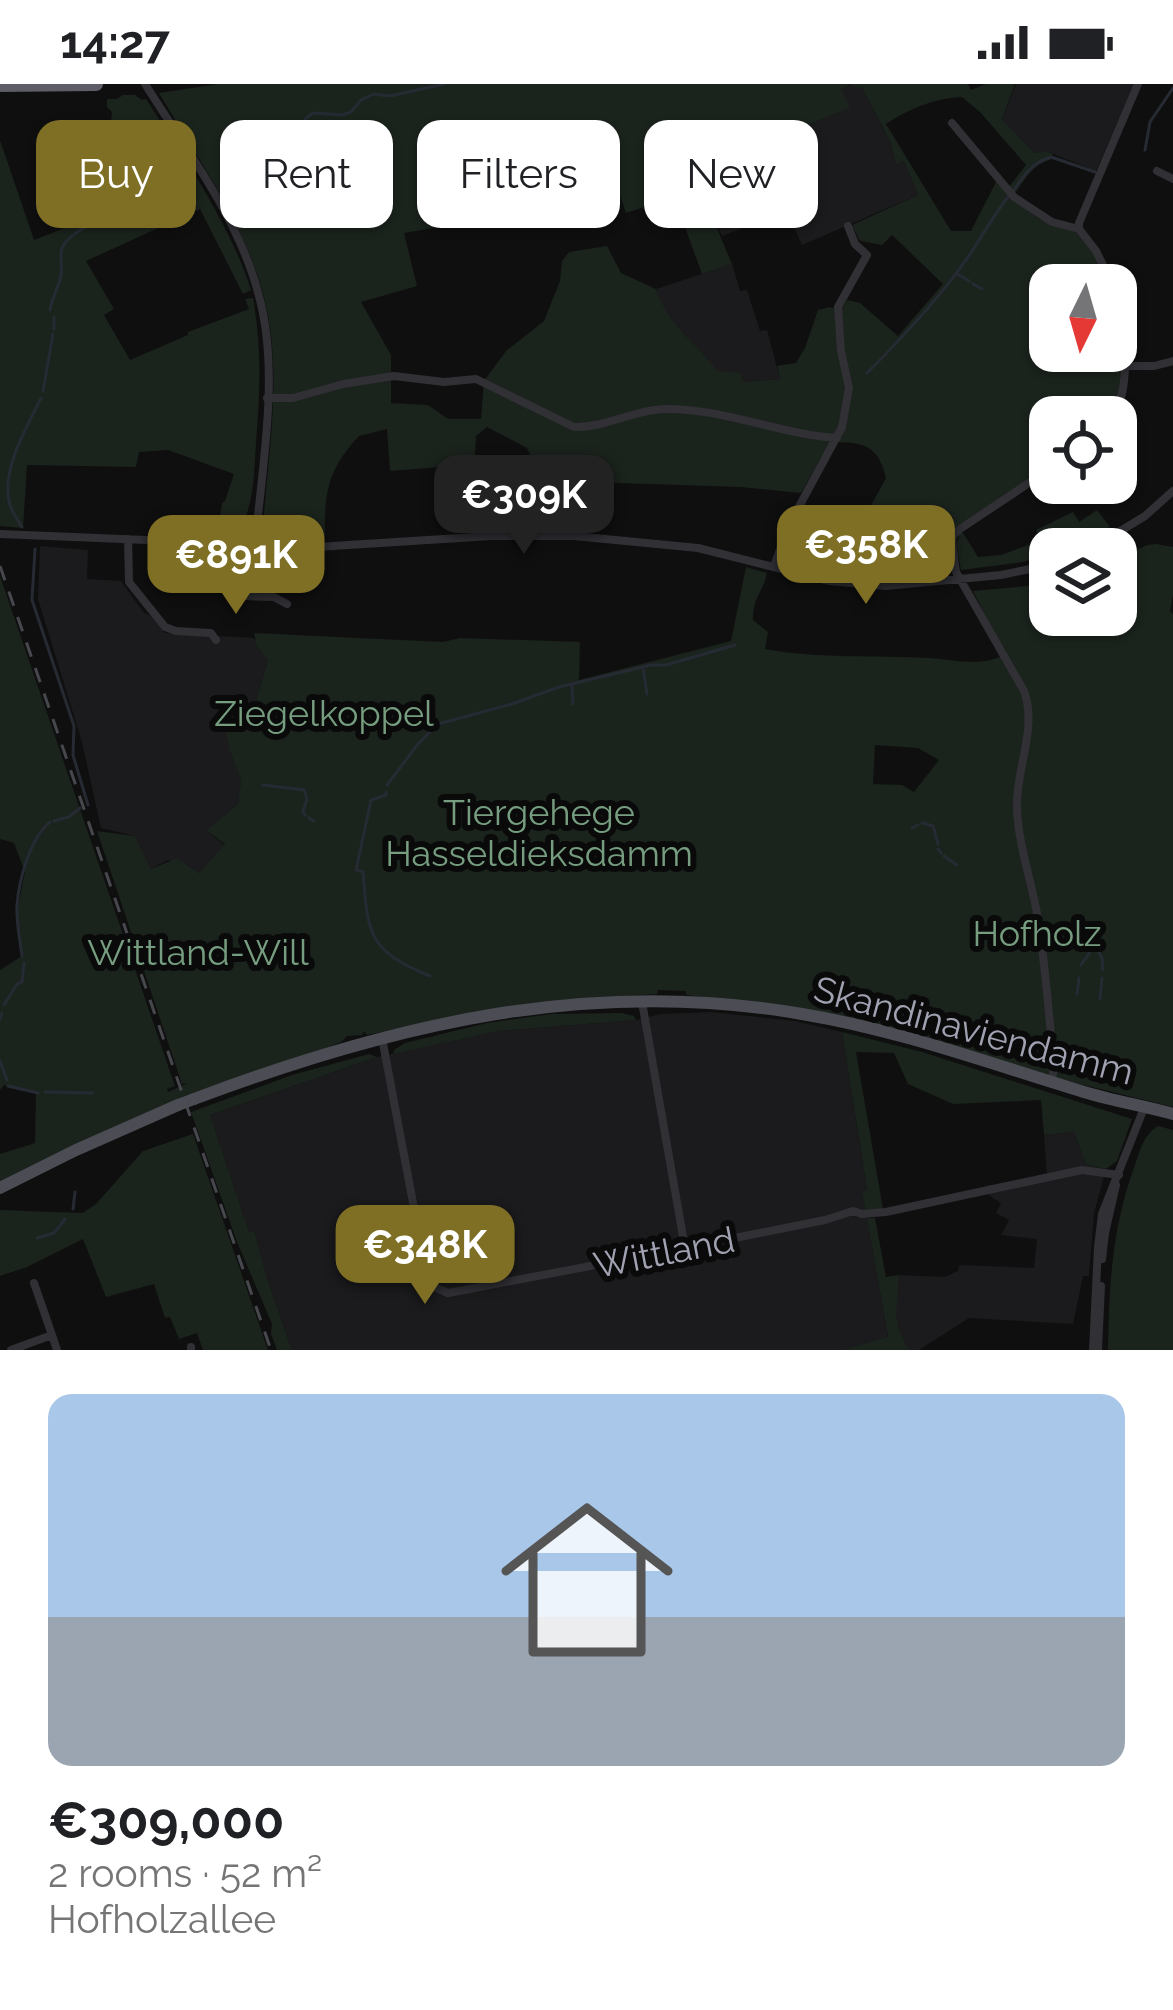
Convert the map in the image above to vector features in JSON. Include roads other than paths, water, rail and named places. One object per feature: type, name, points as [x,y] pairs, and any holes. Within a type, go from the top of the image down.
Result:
[{"type":"highway","points":[[0,85],[96,84]]},
{"type":"main road","name":"Skandinaviendamm","points":[[0,1188],[194,1099],[294,1063],[382,1037],[525,1008],[714,1002],[804,1014],[879,1030],[1173,1114]]},
{"type":"street","points":[[146,84],[224,210],[252,271],[266,331],[267,398],[242,596],[274,597],[287,604]]},
{"type":"street","points":[[1079,229],[1138,84]]},
{"type":"street","points":[[952,123],[1011,193],[1044,218],[1079,229],[1102,264]]},
{"type":"street","points":[[1157,171],[1173,179]]},
{"type":"street","points":[[774,566],[788,527],[837,438],[847,409],[849,388],[838,307],[867,255],[855,244],[848,226]]},
{"type":"street","points":[[1137,367],[1173,361]]},
{"type":"street","points":[[267,398],[293,398],[394,376],[444,382],[476,379],[574,427],[666,409],[837,438]]},
{"type":"street","points":[[525,535],[528,472]]},
{"type":"street","points":[[1029,484],[953,536],[954,567],[1024,691],[1030,710],[1017,815],[1041,934],[1052,1081]]},
{"type":"street","points":[[1125,528],[1173,491]]},
{"type":"street","points":[[0,534],[332,547],[525,535],[671,545],[855,584],[905,585],[1029,571]]},
{"type":"street","points":[[128,539],[129,582],[158,618],[171,630],[211,633],[216,640]]},
{"type":"street","points":[[642,1001],[685,1248]]},
{"type":"street","name":"Wittland","points":[[382,1037],[426,1272],[437,1289],[458,1293],[853,1211],[886,1212],[1082,1170],[1118,1179]]},
{"type":"street","points":[[1095,1350],[1103,1248],[1118,1179],[1144,1107]]},
{"type":"street","points":[[34,1283],[57,1350]]},
{"type":"street","points":[[11,1350],[52,1335]]},
{"type":"waterway","points":[[304,120],[313,113],[343,115],[374,94],[390,96],[444,84]]},
{"type":"waterway","points":[[1145,150],[1150,122],[1173,88]]},
{"type":"waterway","points":[[1014,190],[1025,174],[1051,157],[1095,172]]},
{"type":"waterway","points":[[867,373],[944,290],[1008,197]]},
{"type":"waterway","points":[[50,310],[61,274],[62,249],[84,228]]},
{"type":"waterway","points":[[956,273],[969,281]]},
{"type":"waterway","points":[[973,284],[982,289]]},
{"type":"waterway","points":[[54,317],[54,329]]},
{"type":"waterway","points":[[43,391],[53,334]]},
{"type":"waterway","points":[[22,527],[9,501],[9,475],[41,398]]},
{"type":"waterway","points":[[35,549],[32,600],[74,726],[73,755],[88,805]]},
{"type":"waterway","points":[[387,785],[438,724],[559,687],[735,645]]},
{"type":"waterway","points":[[643,667],[647,694]]},
{"type":"waterway","points":[[572,686],[573,704]]},
{"type":"waterway","points":[[263,785],[304,790],[305,815]]},
{"type":"waterway","points":[[386,792],[371,800],[356,870],[363,872],[375,938],[394,958],[430,976]]},
{"type":"waterway","points":[[54,821],[80,808]]},
{"type":"waterway","points":[[309,818],[314,821]]},
{"type":"waterway","points":[[22,956],[17,911],[20,884],[31,849],[50,822]]},
{"type":"waterway","points":[[922,823],[933,826],[938,844]]},
{"type":"waterway","points":[[912,828],[918,825]]},
{"type":"waterway","points":[[938,849],[941,853]]},
{"type":"waterway","points":[[944,856],[957,865]]},
{"type":"waterway","points":[[1081,965],[1095,945],[1103,970]]},
{"type":"waterway","points":[[4,1005],[22,982],[24,963]]},
{"type":"waterway","points":[[1077,994],[1079,978]]},
{"type":"waterway","points":[[1100,999],[1102,978]]},
{"type":"waterway","points":[[0,1019],[2,1013]]},
{"type":"waterway","points":[[0,1061],[7,1080]]},
{"type":"waterway","points":[[8,1086],[38,1093]]},
{"type":"waterway","points":[[45,1092],[93,1093]]},
{"type":"waterway","points":[[73,1209],[75,1192]]},
{"type":"waterway","points":[[37,1238],[54,1233],[65,1219]]},
{"type":"railway","points":[[0,566],[271,1350]]},
{"type":"park label","name":"Ziegelkoppel","points":[[324,713]]},
{"type":"park label","name":"Tiergehege Hasseldieksdamm","points":[[539,832]]},
{"type":"park label","name":"Hofholz","points":[[1037,933]]},
{"type":"park label","name":"Wittland-Will","points":[[198,952]]}]
